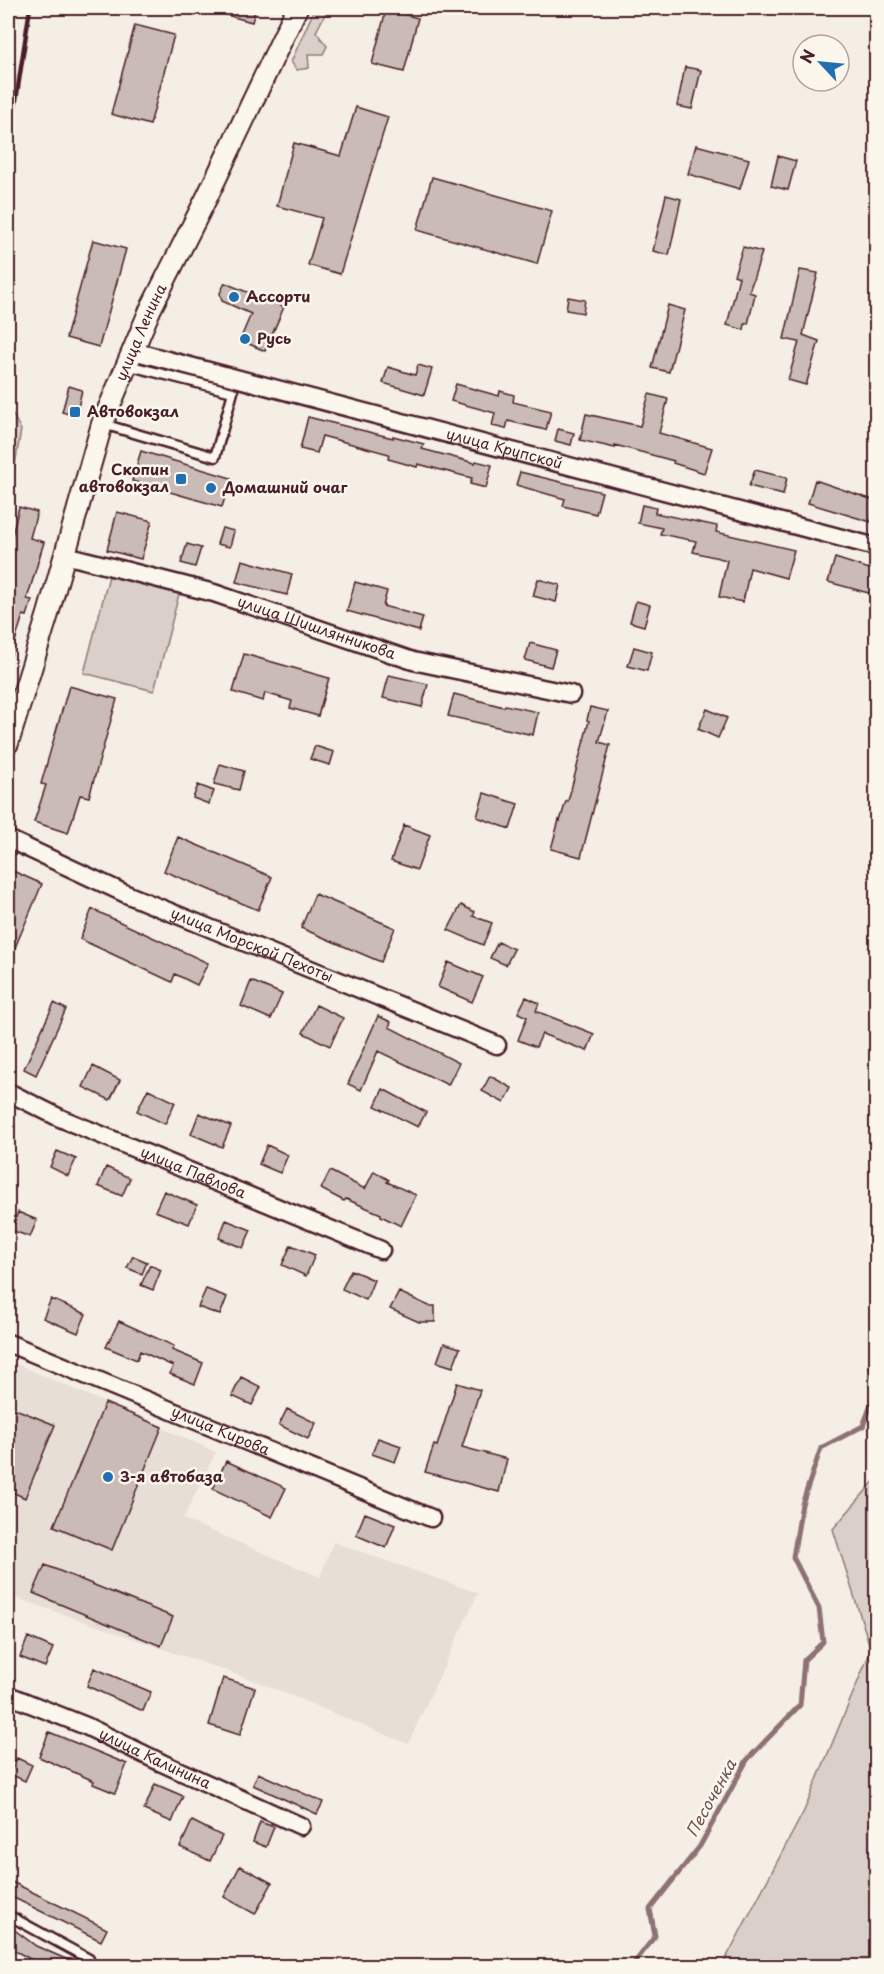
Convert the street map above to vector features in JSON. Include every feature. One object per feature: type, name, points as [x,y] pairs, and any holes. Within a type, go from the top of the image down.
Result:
[{"type":"street","name":"улица Ленина","points":[[8,743],[102,424],[150,310],[208,195],[297,8]]},
{"type":"street","name":"улица Крупской","points":[[130,358],[876,547]]},
{"type":"street","name":"улица Шишлянникова","points":[[65,555],[214,593],[413,661],[571,694]]},
{"type":"street","name":"улица Морской Пехоты","points":[[8,839],[126,894],[497,1045]]},
{"type":"street","name":"улица Павлова","points":[[8,1092],[60,1118],[381,1250]]},
{"type":"street","name":"улица Кирова","points":[[8,1343],[432,1518]]},
{"type":"street","name":"улица Калинина","points":[[8,1695],[86,1726],[301,1826]]},
{"type":"lane","points":[[102,424],[215,457],[233,392],[130,358]]},
{"type":"lane","points":[[8,1915],[89,1959]]},
{"type":"shaded area","points":[[315,8],[328,8],[316,32],[327,46],[323,54],[308,54],[309,68],[297,70],[291,62]]},
{"type":"shaded area","points":[[8,408],[21,430],[8,499]]},
{"type":"shaded area","points":[[109,576],[179,594],[154,691],[84,673]]},
{"type":"shaded area","points":[[8,1360],[216,1452],[183,1519],[320,1577],[333,1542],[478,1593],[408,1744],[258,1682],[8,1595]]},
{"type":"shaded area","points":[[876,1479],[876,1966],[722,1966],[804,1811],[871,1650],[833,1529]]},
{"type":"building","points":[[215,8],[256,8],[252,22],[215,12]]},
{"type":"building","points":[[386,10],[418,18],[404,72],[372,64]]},
{"type":"building","points":[[135,25],[174,35],[150,125],[111,114]]},
{"type":"building","points":[[685,67],[701,70],[692,109],[677,106]]},
{"type":"building","points":[[356,107],[388,117],[340,274],[308,265],[322,218],[277,206],[294,143],[341,156]]},
{"type":"building","points":[[696,145],[749,159],[740,189],[688,174]]},
{"type":"building","points":[[778,156],[796,161],[788,190],[771,186]]},
{"type":"building","points":[[432,177],[552,211],[537,264],[417,230]]},
{"type":"building","points":[[666,195],[681,199],[669,255],[653,251]]},
{"type":"building","points":[[93,240],[126,249],[99,347],[66,338]]},
{"type":"building","points":[[743,247],[762,252],[749,292],[755,294],[748,324],[745,323],[744,330],[727,325],[739,277],[734,275]]},
{"type":"building","points":[[800,270],[818,273],[803,335],[819,341],[806,385],[788,380],[799,342],[784,339]]},
{"type":"building","points":[[225,283],[284,307],[265,351],[240,340],[251,314],[222,301],[220,293]]},
{"type":"building","points":[[568,297],[585,300],[583,313],[566,310]]},
{"type":"building","points":[[668,305],[685,310],[669,372],[652,368]]},
{"type":"building","points":[[418,365],[432,369],[424,395],[383,383],[388,367],[415,375]]},
{"type":"building","points":[[456,384],[499,396],[500,391],[514,395],[513,402],[551,411],[546,430],[508,421],[506,429],[492,426],[495,413],[451,401]]},
{"type":"building","points":[[69,386],[82,390],[76,416],[62,412]]},
{"type":"building","points":[[649,394],[668,399],[659,433],[712,448],[704,473],[673,463],[674,461],[615,445],[615,448],[580,440],[586,414],[640,426]]},
{"type":"building","points":[[308,417],[424,444],[422,449],[475,463],[476,461],[492,465],[486,488],[470,484],[472,478],[388,459],[389,454],[322,436],[317,453],[300,449]]},
{"type":"building","points":[[558,429],[574,433],[571,445],[555,441]]},
{"type":"building","name":"Скопин автовокзал","points":[[141,451],[231,478],[222,507],[132,481]]},
{"type":"building","points":[[755,470],[787,478],[783,495],[749,486]]},
{"type":"building","points":[[520,472],[602,492],[596,514],[563,506],[565,499],[516,485]]},
{"type":"building","points":[[815,480],[876,501],[871,522],[808,503]]},
{"type":"building","points":[[642,505],[656,508],[655,513],[717,526],[716,532],[794,550],[786,578],[750,568],[743,602],[719,597],[727,560],[693,552],[696,541],[660,534],[662,528],[638,523]]},
{"type":"building","points":[[19,507],[37,512],[30,538],[44,542],[27,599],[32,600],[27,616],[23,615],[11,655],[8,655],[8,551]]},
{"type":"building","points":[[117,512],[152,521],[141,559],[107,550]]},
{"type":"building","points":[[222,528],[234,531],[230,547],[217,544]]},
{"type":"building","points":[[187,544],[201,548],[195,567],[181,563]]},
{"type":"building","points":[[835,558],[876,571],[876,595],[828,582]]},
{"type":"building","points":[[242,560],[292,574],[287,595],[236,582]]},
{"type":"building","points":[[538,579],[560,585],[556,602],[533,596]]},
{"type":"building","points":[[355,582],[387,591],[383,606],[423,617],[419,631],[347,611]]},
{"type":"building","points":[[636,601],[650,605],[644,626],[630,622]]},
{"type":"building","points":[[530,643],[556,650],[551,667],[525,660]]},
{"type":"building","points":[[634,647],[652,652],[647,671],[628,666]]},
{"type":"building","points":[[244,654],[329,678],[318,716],[290,708],[292,701],[265,693],[263,701],[233,692]]},
{"type":"building","points":[[389,675],[428,684],[422,707],[383,698]]},
{"type":"building","points":[[69,686],[117,699],[89,797],[80,795],[68,833],[34,822],[46,785],[41,784]]},
{"type":"building","points":[[454,694],[504,707],[505,705],[538,712],[533,735],[448,716]]},
{"type":"building","points":[[590,707],[608,711],[599,742],[610,745],[581,857],[551,849],[559,820],[566,801],[568,801],[589,721],[587,720]]},
{"type":"building","points":[[707,709],[727,718],[718,738],[698,729]]},
{"type":"building","points":[[315,746],[334,752],[330,765],[310,759]]},
{"type":"building","points":[[220,764],[244,771],[239,790],[214,784]]},
{"type":"building","points":[[198,785],[214,791],[209,804],[193,798]]},
{"type":"building","points":[[484,793],[518,804],[510,829],[477,817]]},
{"type":"building","points":[[404,825],[430,835],[417,870],[391,861]]},
{"type":"building","points":[[178,837],[272,877],[258,910],[164,871]]},
{"type":"building","points":[[13,871],[42,884],[8,964],[8,885]]},
{"type":"building","points":[[315,894],[395,928],[381,962],[301,928]]},
{"type":"building","points":[[461,905],[475,912],[473,916],[492,923],[483,945],[448,930]]},
{"type":"building","points":[[92,909],[208,963],[197,985],[175,974],[172,982],[80,939]]},
{"type":"building","points":[[498,942],[514,949],[506,965],[490,958]]},
{"type":"building","points":[[448,962],[483,977],[472,1002],[438,987]]},
{"type":"building","points":[[251,981],[282,994],[271,1019],[241,1006]]},
{"type":"building","points":[[526,997],[539,1003],[536,1011],[594,1034],[587,1051],[542,1034],[536,1047],[518,1040],[527,1017],[518,1013]]},
{"type":"building","points":[[54,1003],[66,1009],[36,1075],[24,1069]]},
{"type":"building","points":[[316,1005],[343,1018],[330,1046],[303,1033]]},
{"type":"building","points":[[378,1016],[391,1022],[389,1027],[459,1063],[448,1085],[378,1051],[361,1090],[348,1084]]},
{"type":"building","points":[[93,1066],[120,1080],[110,1100],[83,1087]]},
{"type":"building","points":[[490,1076],[512,1088],[504,1103],[482,1091]]},
{"type":"building","points":[[148,1089],[175,1102],[165,1124],[137,1111]]},
{"type":"building","points":[[383,1089],[426,1112],[418,1127],[375,1106]]},
{"type":"building","points":[[199,1113],[231,1126],[222,1147],[191,1134]]},
{"type":"building","points":[[267,1145],[288,1155],[280,1173],[259,1164]]},
{"type":"building","points":[[57,1151],[76,1159],[68,1176],[50,1167]]},
{"type":"building","points":[[106,1167],[130,1178],[122,1196],[98,1186]]},
{"type":"building","points":[[330,1171],[365,1189],[374,1171],[389,1180],[387,1182],[416,1195],[401,1226],[381,1214],[346,1199],[344,1201],[321,1189]]},
{"type":"building","points":[[164,1191],[197,1205],[189,1224],[155,1211]]},
{"type":"building","points":[[18,1212],[37,1220],[30,1237],[11,1230]]},
{"type":"building","points":[[226,1220],[251,1230],[243,1248],[219,1238]]},
{"type":"building","points":[[291,1245],[315,1255],[306,1276],[282,1265]]},
{"type":"building","points":[[133,1256],[147,1262],[142,1274],[127,1268]]},
{"type":"building","points":[[150,1265],[161,1270],[153,1290],[141,1285]]},
{"type":"building","points":[[351,1270],[374,1280],[366,1300],[342,1289]]},
{"type":"building","points":[[206,1289],[227,1297],[220,1315],[198,1307]]},
{"type":"building","points":[[399,1292],[429,1306],[435,1306],[435,1322],[419,1322],[390,1309]]},
{"type":"building","points":[[51,1299],[86,1314],[78,1333],[43,1318]]},
{"type":"building","points":[[119,1321],[174,1346],[172,1350],[203,1363],[195,1384],[170,1374],[173,1366],[140,1351],[137,1360],[106,1347]]},
{"type":"building","points":[[444,1343],[460,1348],[453,1367],[437,1362]]},
{"type":"building","points":[[241,1377],[261,1387],[252,1405],[232,1396]]},
{"type":"building","points":[[457,1383],[480,1390],[462,1447],[507,1459],[499,1492],[425,1472],[434,1445],[437,1446]]},
{"type":"building","name":"3-я автобаза","points":[[105,1403],[162,1427],[112,1550],[54,1526]]},
{"type":"building","points":[[8,1406],[55,1425],[25,1498],[8,1490]]},
{"type":"building","points":[[287,1409],[316,1423],[308,1439],[279,1425]]},
{"type":"building","points":[[378,1438],[401,1446],[395,1462],[372,1454]]},
{"type":"building","points":[[226,1461],[286,1488],[272,1517],[213,1489]]},
{"type":"building","points":[[365,1513],[395,1525],[386,1548],[356,1535]]},
{"type":"building","points":[[45,1565],[173,1617],[161,1646],[33,1593]]},
{"type":"building","points":[[28,1637],[53,1648],[45,1667],[20,1657]]},
{"type":"building","points":[[94,1668],[151,1692],[143,1711],[87,1686]]},
{"type":"building","points":[[223,1678],[255,1688],[240,1735],[209,1725]]},
{"type":"building","points":[[49,1732],[127,1764],[115,1793],[93,1784],[94,1781],[39,1757]]},
{"type":"building","points":[[17,1758],[32,1765],[25,1781],[10,1774]]},
{"type":"building","points":[[258,1773],[323,1802],[317,1814],[253,1785]]},
{"type":"building","points":[[155,1784],[183,1796],[172,1822],[144,1810]]},
{"type":"building","points":[[192,1821],[222,1836],[210,1861],[180,1847]]},
{"type":"building","points":[[260,1822],[274,1827],[266,1847],[253,1842]]},
{"type":"building","points":[[240,1866],[272,1883],[255,1914],[224,1897]]},
{"type":"building","points":[[8,1880],[107,1929],[101,1941],[8,1895]]},
{"type":"building","points":[[8,1925],[36,1946],[82,1966],[43,1966],[8,1947]]},
{"type":"waterway","name":"Песоченка","points":[[632,1966],[655,1936],[650,1909],[700,1846],[747,1760],[800,1705],[804,1660],[823,1642],[819,1608],[793,1557],[802,1504],[821,1448],[863,1426],[876,1392],[871,1368],[876,1365]]},
{"type":"railway","points":[[8,153],[30,8]]},
{"type":"place","name":"Ассорти","points":[[234,297]]},
{"type":"place","name":"Русь","points":[[245,339]]},
{"type":"place","name":"Автовокзал","points":[[75,412]]},
{"type":"place","name":"Скопин автовокзал","points":[[181,479]]},
{"type":"place","name":"Домашний очаг","points":[[211,488]]},
{"type":"place","name":"3-я автобаза","points":[[108,1477]]}]
